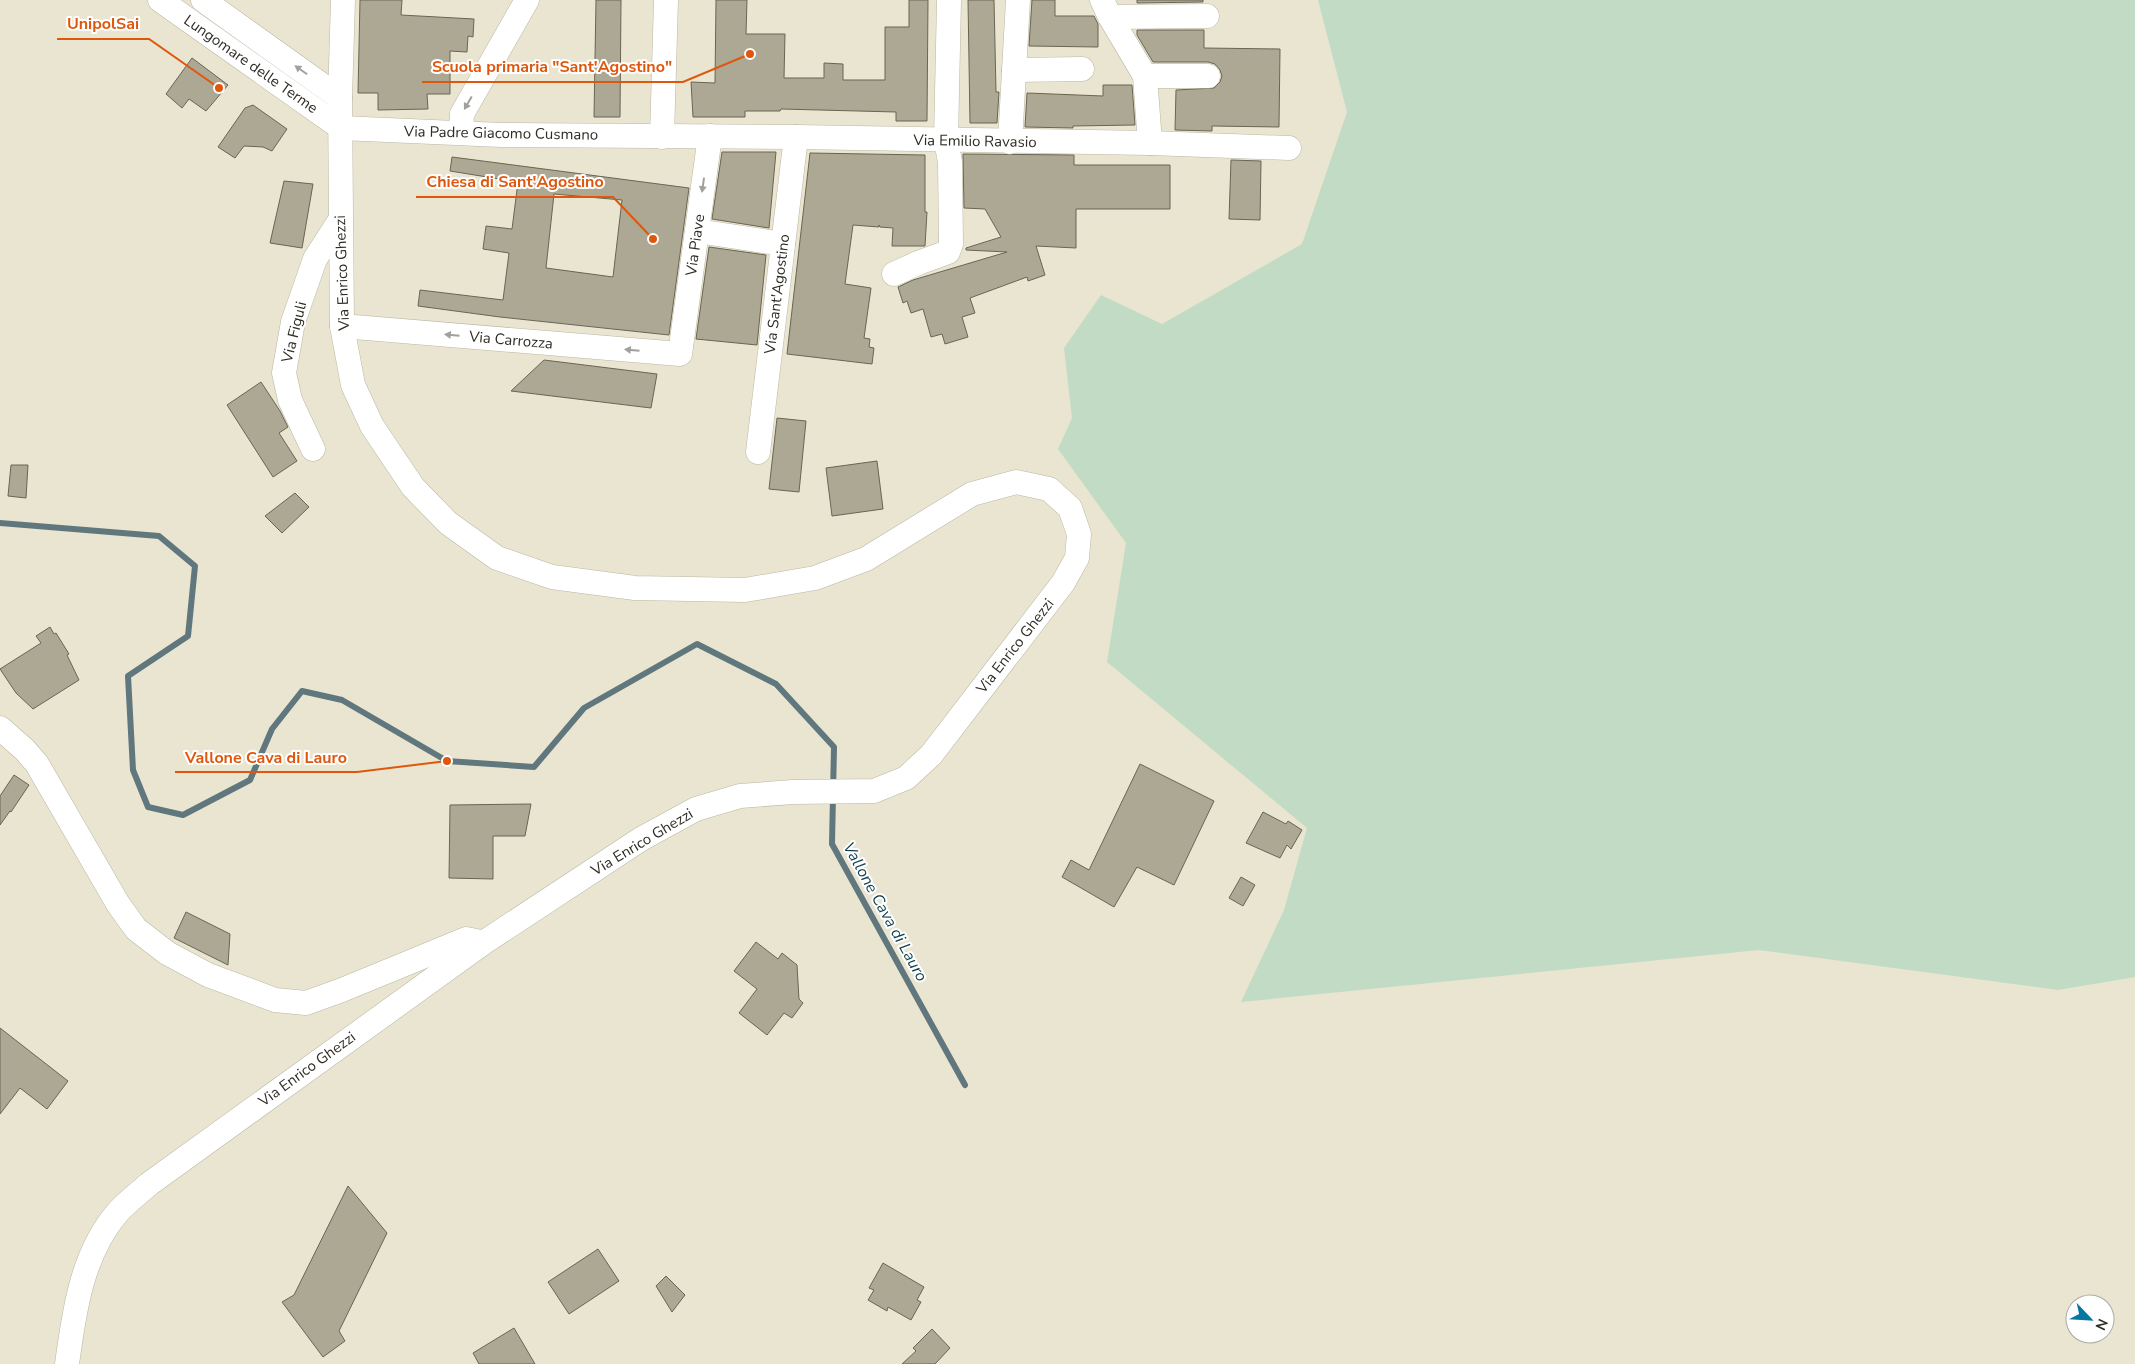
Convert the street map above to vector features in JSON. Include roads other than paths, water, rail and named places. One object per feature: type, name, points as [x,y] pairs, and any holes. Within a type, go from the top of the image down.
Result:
[{"type":"street","name":"Lungomare delle Terme","points":[[160,0],[341,128]]},
{"type":"street","name":"Lungomare delle Terme","points":[[203,0],[340,98]]},
{"type":"street","points":[[341,128],[343,0]]},
{"type":"street","points":[[461,134],[462,114],[527,0]]},
{"type":"street","points":[[662,137],[666,0]]},
{"type":"street","points":[[894,274],[948,252],[952,244],[950,162],[946,140],[949,0]]},
{"type":"street","points":[[1010,142],[1018,0]]},
{"type":"street","points":[[1106,8],[1207,16]]},
{"type":"street","points":[[1106,8],[1146,76],[1150,143]]},
{"type":"street","points":[[1014,70],[1082,69]]},
{"type":"street","points":[[1146,76],[1208,76]]},
{"type":"street","name":"Via Padre Giacomo Cusmano","points":[[341,128],[461,134],[662,137]]},
{"type":"street","name":"Via Enrico Ghezzi","points":[[67,1364],[81,1286],[94,1247],[117,1213],[149,1184],[483,943],[641,839],[696,809],[740,796],[793,792],[874,791],[906,778],[931,755],[1063,583],[1077,558],[1079,534],[1070,508],[1049,489],[1016,482],[972,494],[866,559],[816,578],[745,590],[635,588],[552,577],[497,558],[448,523],[413,487],[372,426],[353,385],[342,326],[341,128]]},
{"type":"street","name":"Via Piave","points":[[680,354],[710,136]]},
{"type":"street","name":"Via Emilio Ravasio","points":[[662,137],[796,137],[1150,143],[1289,148]]},
{"type":"street","name":"Via Sant'Agostino","points":[[758,452],[796,137]]},
{"type":"street","name":"Via Figuli","points":[[313,449],[290,400],[284,373],[293,322],[315,259],[340,220]]},
{"type":"street","points":[[697,231],[783,244]]},
{"type":"street","name":"Via Carrozza","points":[[342,326],[680,354]]},
{"type":"street","points":[[0,728],[26,750],[37,764],[118,904],[136,929],[167,953],[208,975],[275,1000],[306,1002],[342,990],[466,939],[483,943]]},
{"type":"waterway","name":"Vallone Cava di Lauro","points":[[0,523],[159,536],[195,566],[188,636],[128,676],[133,770],[148,807],[183,815],[250,780],[272,729],[302,691],[342,700],[447,761],[534,767],[584,708],[697,644],[776,684],[834,747],[832,844],[965,1085]]},
{"type":"place","name":"Scuola primaria \"Sant'Agostino\"","points":[[750,54]]},
{"type":"place","name":"UnipolSai","points":[[219,88]]},
{"type":"place","name":"Chiesa di Sant'Agostino","points":[[653,239]]},
{"type":"place","name":"Vallone Cava di Lauro","points":[[447,761]]}]
